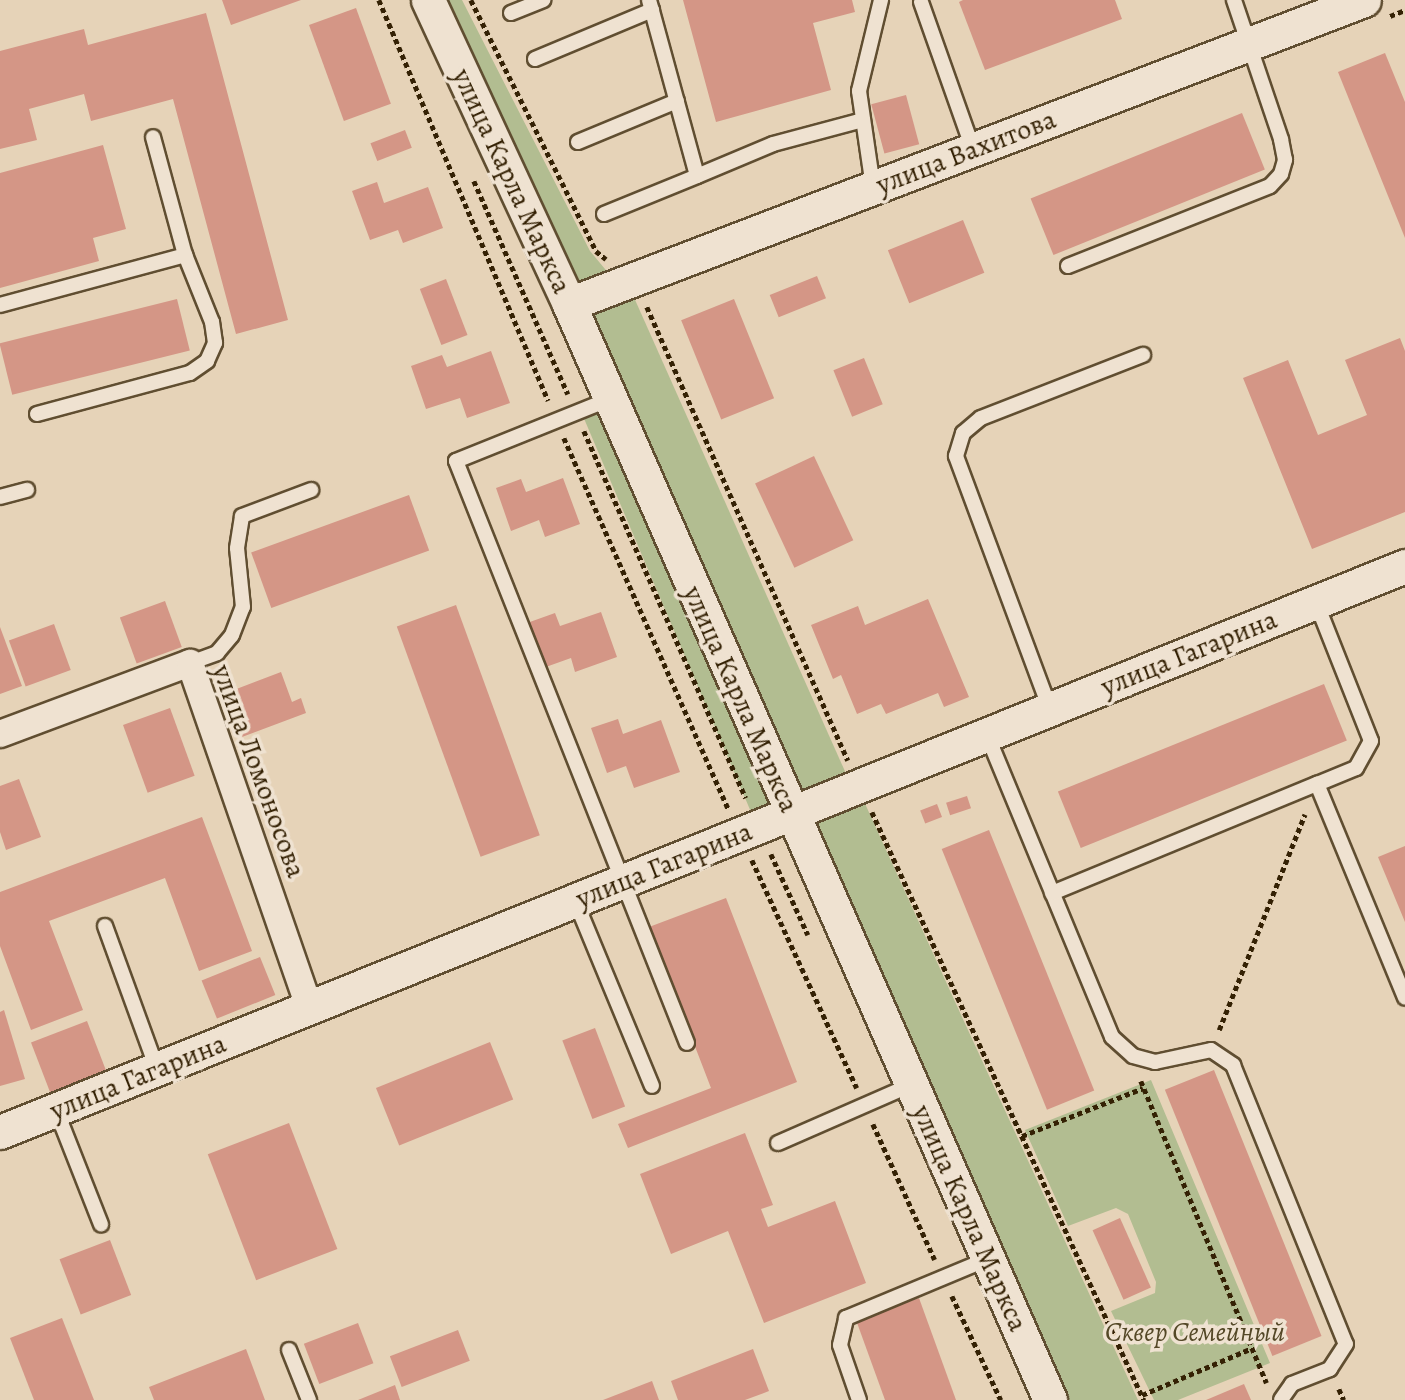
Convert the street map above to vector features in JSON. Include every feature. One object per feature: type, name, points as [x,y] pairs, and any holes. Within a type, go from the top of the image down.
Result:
[{"type":"street","name":"улица Карла Маркса","points":[[428,0],[569,304],[790,813],[1050,1400]]},
{"type":"street","name":"улица Вахитова","points":[[569,304],[637,294],[873,188],[973,149],[1249,45],[1372,10]]},
{"type":"street","name":"улица Гагарина","points":[[0,1132],[1405,566]]},
{"type":"street","name":"улица Ломоносова","points":[[0,734],[190,663],[309,1007]]},
{"type":"lane","points":[[511,13],[543,0]]},
{"type":"lane","points":[[873,188],[859,91],[881,0]]},
{"type":"lane","points":[[1068,266],[1270,186],[1281,174],[1285,160],[1281,139],[1234,0]]},
{"type":"lane","points":[[921,2],[973,149]]},
{"type":"lane","points":[[536,59],[651,5],[697,176]]},
{"type":"lane","points":[[578,142],[677,101]]},
{"type":"lane","points":[[604,214],[773,144],[863,120]]},
{"type":"lane","points":[[37,414],[190,373],[207,361],[215,343],[212,322],[185,255],[153,137]]},
{"type":"lane","points":[[0,305],[185,255]]},
{"type":"lane","points":[[1050,709],[956,456],[963,433],[981,418],[1143,355]]},
{"type":"lane","points":[[610,399],[456,461],[621,882],[687,1042]]},
{"type":"lane","points":[[0,497],[27,490]]},
{"type":"lane","points":[[190,663],[218,653],[243,607],[237,548],[242,516],[311,490]]},
{"type":"lane","points":[[1052,893],[1356,768],[1371,741],[1316,602]]},
{"type":"lane","points":[[987,735],[1112,1037],[1133,1056],[1155,1062],[1211,1050],[1233,1065],[1346,1344],[1330,1368],[1292,1384],[1281,1400]]},
{"type":"lane","points":[[1317,784],[1405,998]]},
{"type":"lane","points":[[575,900],[652,1086]]},
{"type":"lane","points":[[105,926],[157,1069]]},
{"type":"lane","points":[[778,1143],[911,1086]]},
{"type":"lane","points":[[56,1110],[101,1224]]},
{"type":"lane","points":[[859,1400],[841,1345],[846,1318],[988,1259]]},
{"type":"lane","points":[[289,1350],[309,1400]]},
{"type":"path","points":[[379,0],[556,420],[750,830],[810,937]]},
{"type":"path","points":[[471,0],[596,251],[637,294],[859,786],[1143,1397],[1251,1349]]},
{"type":"path","points":[[1372,10],[1405,10]]},
{"type":"path","points":[[471,174],[576,413],[864,1105],[1001,1400]]},
{"type":"path","points":[[637,294],[658,300]]},
{"type":"path","points":[[1211,1050],[1317,784]]},
{"type":"path","points":[[1133,1056],[1143,1088],[1270,1390]]},
{"type":"path","points":[[1022,1136],[1143,1088]]},
{"type":"green space","points":[[432,0],[462,0],[590,251],[615,281],[572,297]]},
{"type":"green space","points":[[632,293],[849,781],[797,804],[580,316]]},
{"type":"green space","points":[[608,406],[778,806],[753,817],[583,417]]},
{"type":"green space","points":[[862,797],[1138,1400],[1061,1400],[805,821]]},
{"type":"green space","name":"Сквер Семейный","points":[[1151,1080],[1270,1363],[1178,1400],[1154,1400],[1111,1311],[1155,1293],[1156,1282],[1128,1214],[1116,1208],[1068,1226],[1025,1130]]},
{"type":"building","points":[[222,0],[301,0],[231,25]]},
{"type":"building","points":[[683,0],[852,0],[855,12],[813,23],[831,90],[716,122]]},
{"type":"building","points":[[1115,0],[1122,19],[985,70],[959,2]]},
{"type":"building","points":[[356,8],[391,104],[344,121],[309,25]]},
{"type":"building","points":[[206,13],[288,320],[236,334],[173,99],[91,121],[84,94],[29,109],[37,140],[0,149],[0,51],[84,29],[88,45]]},
{"type":"building","points":[[1385,53],[1405,102],[1405,238],[1338,72]]},
{"type":"building","points":[[906,95],[919,144],[884,154],[871,104]]},
{"type":"building","points":[[1242,113],[1265,170],[1053,255],[1031,198]]},
{"type":"building","points":[[405,130],[412,148],[377,161],[370,143]]},
{"type":"building","points":[[103,145],[126,229],[93,238],[99,261],[0,288],[0,173]]},
{"type":"building","points":[[377,182],[384,203],[428,187],[443,228],[403,243],[398,230],[370,240],[352,191]]},
{"type":"building","points":[[963,220],[984,273],[909,303],[888,250]]},
{"type":"building","points":[[817,276],[826,298],[779,317],[770,295]]},
{"type":"building","points":[[446,279],[468,335],[441,345],[420,289]]},
{"type":"building","points":[[177,299],[190,350],[12,395],[0,343]]},
{"type":"building","points":[[734,299],[774,398],[721,420],[681,320]]},
{"type":"building","points":[[1400,338],[1405,351],[1405,512],[1312,549],[1243,378],[1288,360],[1318,435],[1367,415],[1345,360]]},
{"type":"building","points":[[491,351],[510,403],[467,418],[460,398],[426,409],[411,366],[442,355],[447,367]]},
{"type":"building","points":[[864,358],[883,404],[852,417],[833,370]]},
{"type":"building","points":[[814,456],[853,540],[794,568],[755,483]]},
{"type":"building","points":[[563,478],[580,524],[545,537],[539,520],[511,531],[496,488],[521,479],[526,492]]},
{"type":"building","points":[[409,495],[429,550],[271,608],[251,552]]},
{"type":"building","points":[[928,599],[969,697],[944,707],[938,693],[886,714],[881,704],[857,714],[841,675],[833,679],[811,625],[858,606],[865,625]]},
{"type":"building","points":[[165,601],[182,647],[137,663],[120,617]]},
{"type":"building","points":[[456,605],[540,835],[481,857],[397,627]]},
{"type":"building","points":[[601,612],[617,657],[575,672],[571,658],[543,668],[527,623],[555,613],[560,626]]},
{"type":"building","points":[[54,624],[71,670],[26,686],[9,640]]},
{"type":"building","points":[[0,627],[22,686],[0,694]]},
{"type":"building","points":[[281,672],[292,702],[301,698],[306,713],[242,737],[226,693]]},
{"type":"building","points":[[1324,684],[1347,741],[1081,848],[1058,792]]},
{"type":"building","points":[[170,708],[195,776],[148,793],[123,725]]},
{"type":"building","points":[[618,719],[623,734],[661,720],[680,772],[634,788],[626,766],[607,773],[591,728]]},
{"type":"building","points":[[19,779],[41,837],[6,850],[0,832],[0,786]]},
{"type":"building","points":[[967,796],[971,808],[950,815],[946,803]]},
{"type":"building","points":[[937,804],[942,817],[925,824],[920,810]]},
{"type":"building","points":[[202,817],[252,951],[199,971],[165,878],[49,921],[83,1010],[31,1030],[0,946],[0,892]]},
{"type":"building","points":[[989,830],[1094,1091],[1047,1110],[942,849]]},
{"type":"building","points":[[1405,846],[1405,922],[1378,857]]},
{"type":"building","points":[[726,898],[797,1082],[628,1148],[618,1124],[711,1088],[649,927]]},
{"type":"building","points":[[260,957],[275,995],[217,1019],[202,981]]},
{"type":"building","points":[[4,1010],[25,1079],[0,1086],[0,1012]]},
{"type":"building","points":[[87,1021],[109,1077],[52,1099],[31,1043]]},
{"type":"building","points":[[595,1028],[625,1106],[592,1119],[562,1041]]},
{"type":"building","points":[[490,1042],[513,1099],[399,1146],[376,1088]]},
{"type":"building","points":[[1214,1070],[1322,1336],[1272,1356],[1165,1090]]},
{"type":"building","points":[[289,1123],[337,1249],[256,1280],[208,1154]]},
{"type":"building","points":[[745,1133],[773,1205],[761,1209],[768,1227],[835,1201],[866,1283],[764,1323],[728,1231],[671,1254],[640,1174]]},
{"type":"building","points":[[1120,1218],[1151,1287],[1124,1300],[1093,1230]]},
{"type":"building","points":[[110,1240],[131,1295],[81,1314],[60,1259]]},
{"type":"building","points":[[919,1298],[956,1400],[885,1400],[856,1320]]},
{"type":"building","points":[[62,1318],[94,1400],[34,1400],[10,1338]]},
{"type":"building","points":[[358,1323],[373,1363],[319,1384],[304,1344]]},
{"type":"building","points":[[458,1330],[470,1361],[402,1387],[390,1356]]},
{"type":"building","points":[[246,1349],[265,1400],[154,1400],[149,1387]]},
{"type":"building","points":[[753,1349],[769,1391],[745,1400],[678,1400],[671,1381]]},
{"type":"building","points":[[652,1381],[659,1400],[603,1400]]},
{"type":"building","points":[[1244,1384],[1251,1400],[1206,1400]]},
{"type":"building","points":[[395,1385],[400,1400],[358,1400]]}]
